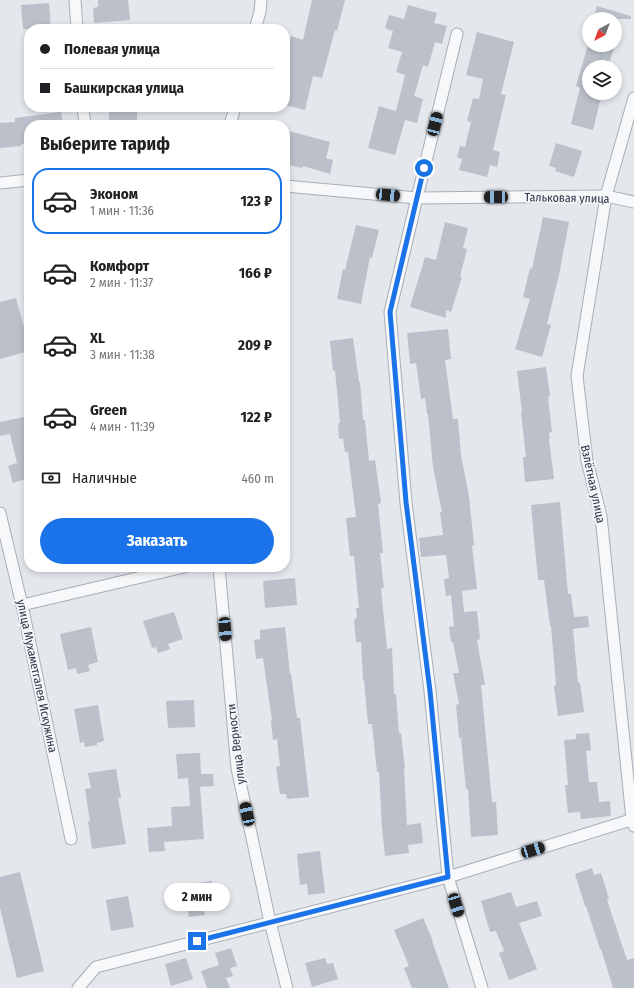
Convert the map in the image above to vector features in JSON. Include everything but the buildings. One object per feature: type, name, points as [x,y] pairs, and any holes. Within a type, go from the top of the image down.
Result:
[{"type":"street","points":[[75,0],[77,24]]},
{"type":"street","points":[[256,24],[260,12],[261,0]]},
{"type":"street","points":[[457,34],[390,312],[406,502],[430,691],[448,877],[482,988]]},
{"type":"street","name":"Взлётная улица","points":[[633,821],[601,516],[587,461],[577,376],[606,196],[634,98]]},
{"type":"street","points":[[0,183],[24,181]]},
{"type":"street","name":"Тальковая улица","points":[[290,186],[417,198],[606,196],[634,202]]},
{"type":"street","name":"улица Мухаметгалея Искужина","points":[[0,513],[22,605],[71,839]]},
{"type":"street","points":[[22,605],[163,572]]},
{"type":"street","name":"улица Верности","points":[[219,572],[237,768],[270,922],[287,988]]},
{"type":"street","points":[[78,988],[96,967],[448,877],[633,821]]},
{"type":"route","points":[[197,941],[448,877],[430,691],[406,502],[390,312],[424,168]]}]
